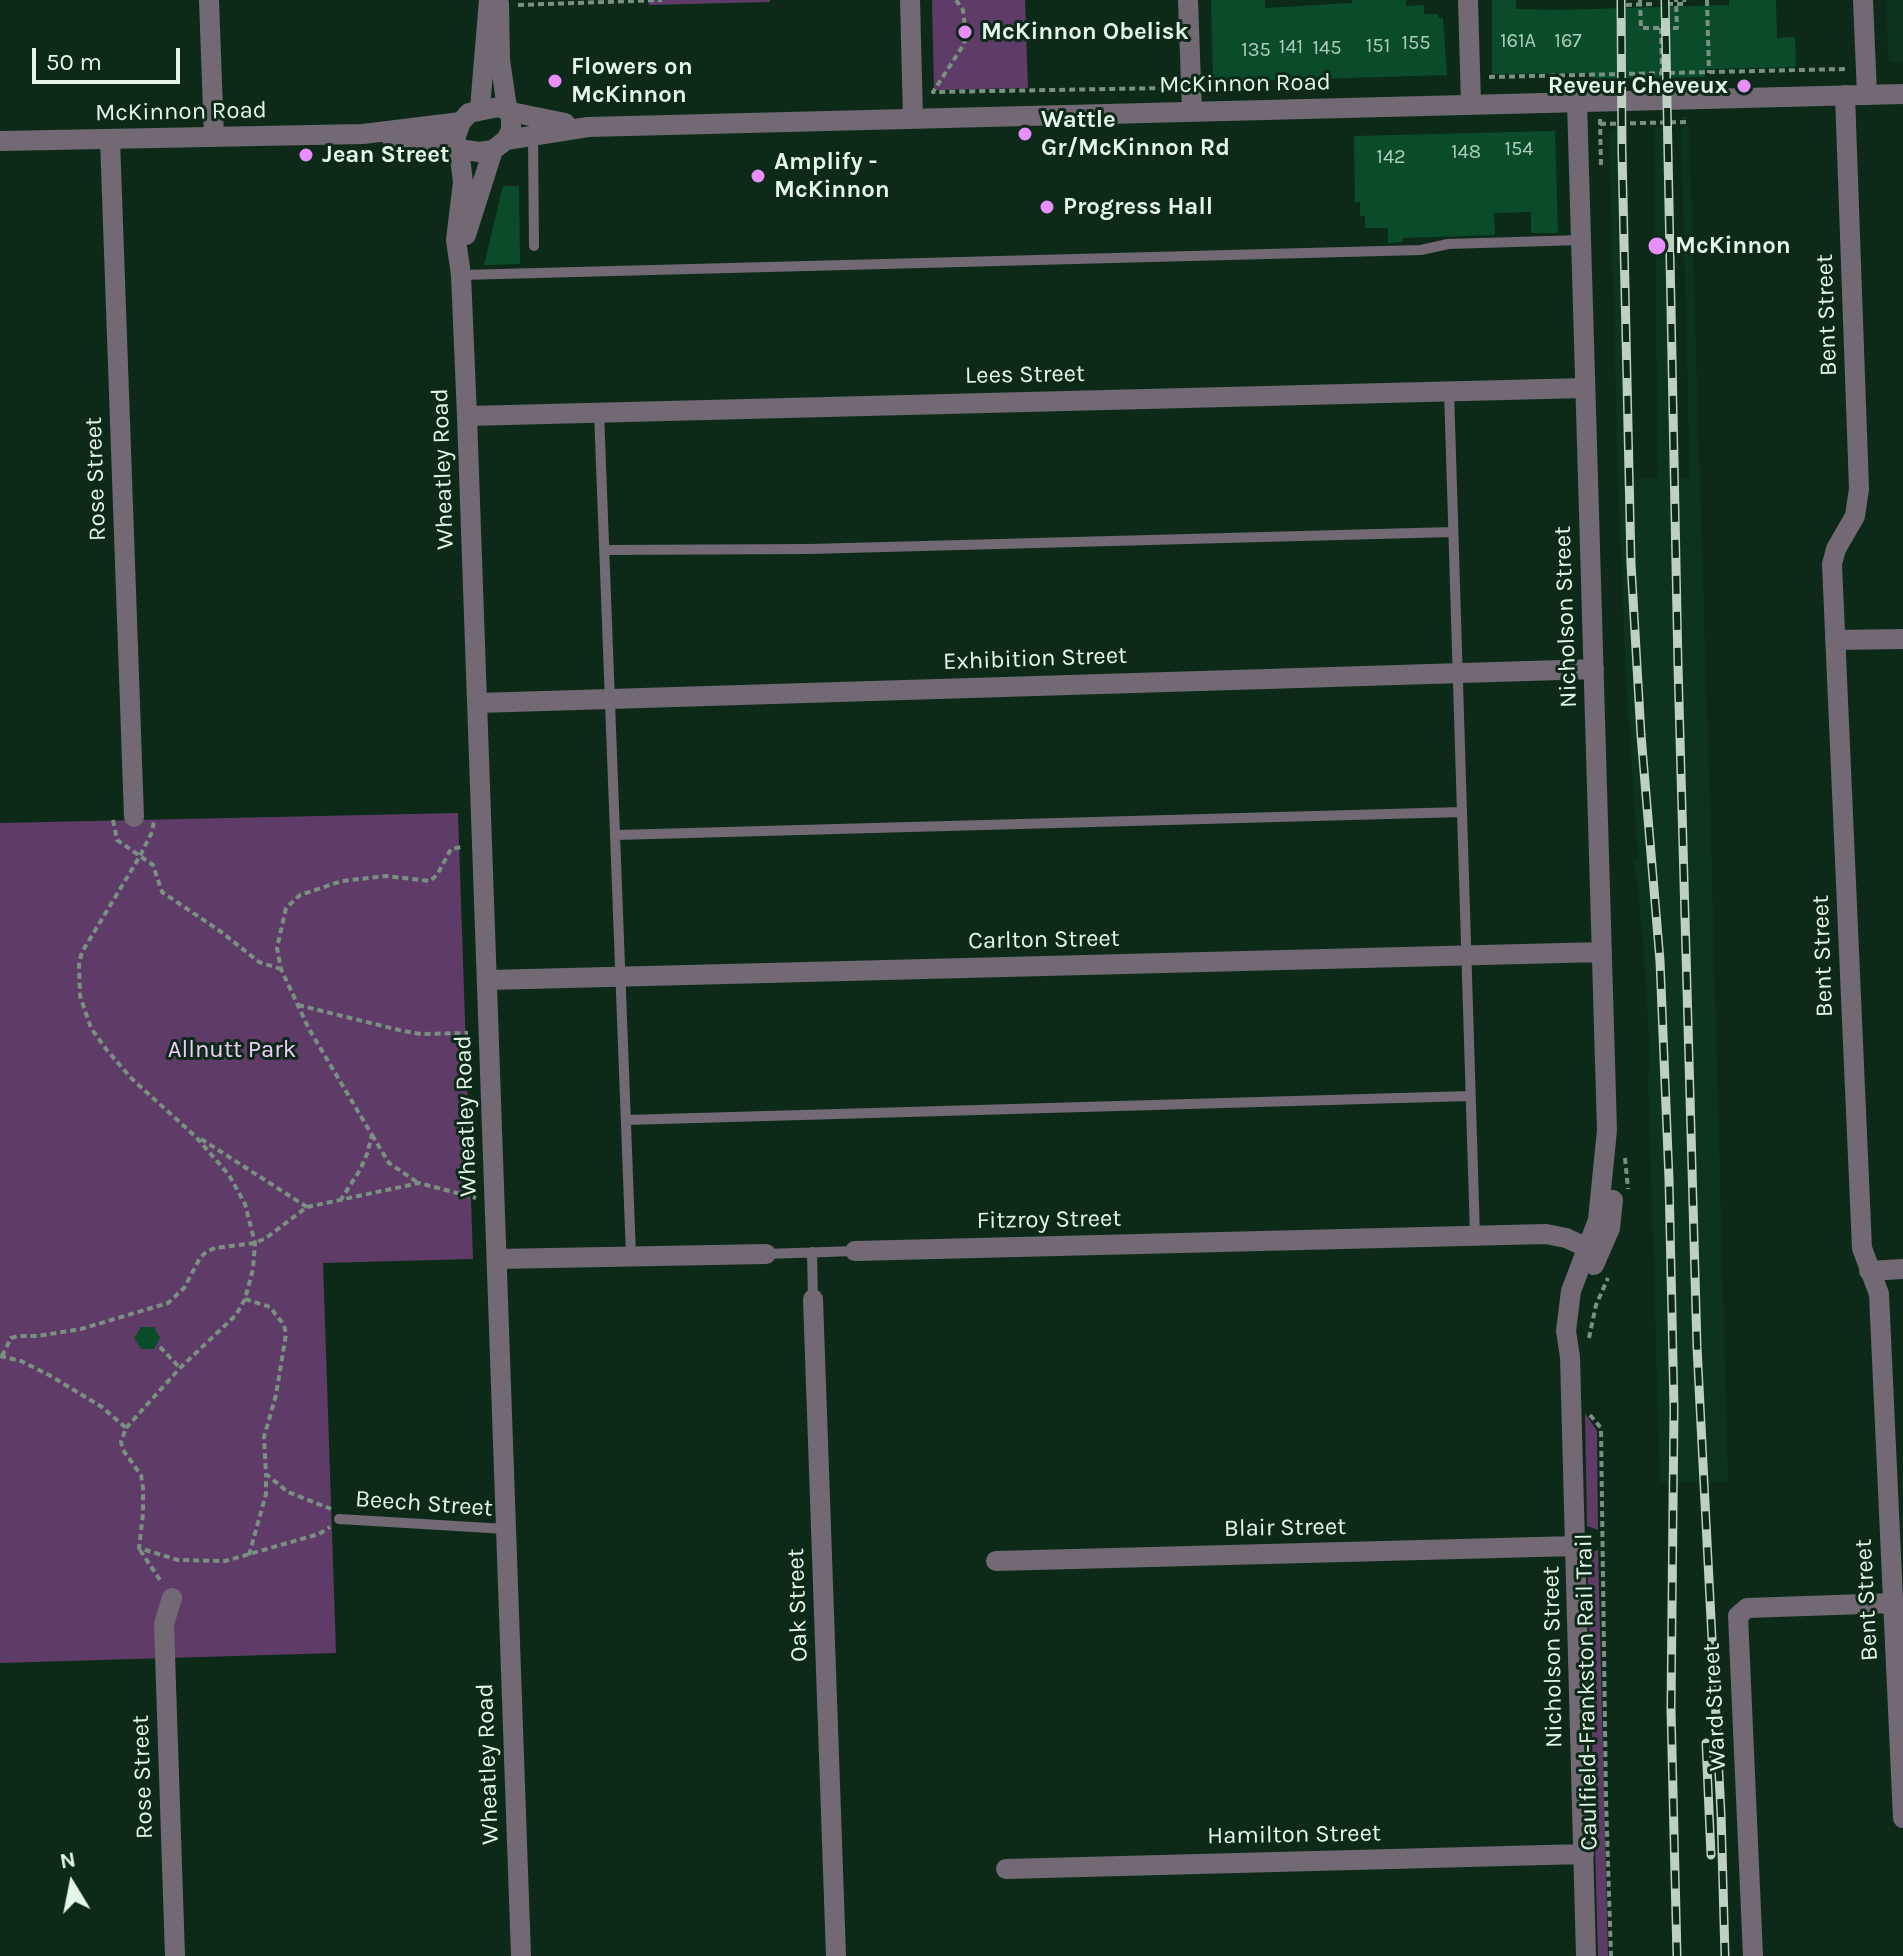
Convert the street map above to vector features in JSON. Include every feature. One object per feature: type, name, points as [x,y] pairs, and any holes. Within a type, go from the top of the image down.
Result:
[{"type":"street","points":[[209,0],[214,137]]},
{"type":"street","points":[[910,0],[913,118]]},
{"type":"street","points":[[1188,0],[1192,111]]},
{"type":"street","points":[[1468,0],[1471,104]]},
{"type":"street","points":[[1863,0],[1867,95]]},
{"type":"street","points":[[480,108],[496,2]]},
{"type":"street","points":[[496,2],[500,60],[509,110],[511,130],[499,145],[479,152],[458,148],[455,139],[461,122],[469,113],[480,108],[509,110]]},
{"type":"street","name":"McKinnon Road","points":[[499,145],[533,134],[588,127],[1903,94]]},
{"type":"street","name":"Bent Street","points":[[1845,95],[1859,489],[1855,516],[1833,556],[1835,640],[1861,1233],[1862,1248],[1879,1294],[1897,1593],[1903,1818]]},
{"type":"street","name":"Nicholson Street","points":[[1577,102],[1607,1130],[1614,1191],[1610,1228],[1593,1250],[1570,1357],[1586,1956]]},
{"type":"street","name":"McKinnon Road","points":[[509,110],[588,127]]},
{"type":"street","name":"McKinnon Road","points":[[0,141],[363,134],[461,122]]},
{"type":"street","name":"McKinnon Road","points":[[363,134],[458,148]]},
{"type":"street","name":"Rose Street","points":[[110,139],[144,818]]},
{"type":"street","name":"Wheatley Road","points":[[461,275],[466,238],[499,145]]},
{"type":"street","name":"Wheatley Road","points":[[458,148],[463,182],[456,240],[461,275],[478,703],[521,1956]]},
{"type":"street","name":"Lees Street","points":[[467,416],[1585,388]]},
{"type":"street","points":[[1835,640],[1903,639]]},
{"type":"street","name":"Exhibition Street","points":[[478,703],[1594,669]]},
{"type":"street","name":"Carlton Street","points":[[488,980],[1602,952]]},
{"type":"street","name":"Fitzroy Street","points":[[855,1251],[1546,1234],[1566,1238],[1593,1250]]},
{"type":"street","name":"Fitzroy Street","points":[[497,1259],[766,1254]]},
{"type":"street","points":[[1869,1271],[1903,1269]]},
{"type":"street","name":"Oak Street","points":[[813,1299],[836,1956]]},
{"type":"street","name":"Blair Street","points":[[996,1561],[1576,1546]]},
{"type":"street","name":"Ward Street","points":[[1753,1956],[1738,1616],[1747,1608],[1897,1593]]},
{"type":"street","name":"Rose Street","points":[[172,1598],[164,1624],[175,1956]]},
{"type":"street","name":"Hamilton Street","points":[[1006,1869],[1584,1854]]},
{"type":"lane","points":[[533,134],[534,246]]},
{"type":"lane","points":[[461,275],[1421,250],[1448,244],[1581,240]]},
{"type":"lane","points":[[1449,390],[1475,1236]]},
{"type":"lane","points":[[599,412],[631,1256]]},
{"type":"lane","points":[[605,550],[809,549],[1453,532]]},
{"type":"lane","points":[[616,835],[1462,812]]},
{"type":"lane","points":[[626,1120],[1470,1096]]},
{"type":"lane","name":"Fitzroy Street","points":[[766,1254],[855,1251]]},
{"type":"lane","name":"Oak Street","points":[[812,1252],[813,1299]]},
{"type":"lane","name":"Beech Street","points":[[339,1519],[506,1529]]},
{"type":"path","points":[[496,2],[662,0]]},
{"type":"path","points":[[956,0],[963,10],[966,36],[933,92],[1171,88],[1170,73]]},
{"type":"path","points":[[1640,0],[1641,28],[1677,28],[1676,0]]},
{"type":"path","points":[[1667,4],[1685,4],[1684,0]]},
{"type":"path","points":[[1707,0],[1709,73]]},
{"type":"path","points":[[1626,5],[1634,2],[1652,4]]},
{"type":"path","points":[[1661,28],[1662,74]]},
{"type":"path","points":[[1488,62],[1489,78],[1845,69]]},
{"type":"path","points":[[1600,124],[1683,122]]},
{"type":"path","points":[[144,818],[152,832],[82,952],[79,963],[80,996],[91,1028],[106,1049],[132,1079],[196,1137],[239,1191],[255,1243],[253,1269],[245,1299],[225,1327],[180,1368],[126,1428],[121,1442],[123,1450],[141,1475],[143,1514],[139,1548],[172,1598]]},
{"type":"path","points":[[113,820],[117,840],[153,865],[162,892],[259,962],[281,969]]},
{"type":"path","points":[[462,847],[451,849],[437,875],[430,881],[386,876],[359,878],[327,884],[293,898],[282,919],[277,948],[281,969],[296,1004],[389,1163],[419,1183],[495,1202]]},
{"type":"path","points":[[296,1004],[412,1032],[468,1033]]},
{"type":"path","points":[[339,1201],[360,1170],[372,1135]]},
{"type":"path","points":[[196,1137],[307,1207]]},
{"type":"path","points":[[126,1428],[102,1407],[49,1375],[21,1361],[1,1356],[11,1338],[81,1329],[168,1303],[184,1288],[206,1252],[255,1243],[280,1229],[307,1207],[419,1183]]},
{"type":"path","points":[[245,1299],[270,1307],[284,1325],[286,1334],[276,1395],[264,1437],[266,1494],[249,1555]]},
{"type":"path","points":[[160,1347],[180,1368]]},
{"type":"path","name":"Caulfield-Frankston Rail Trail","points":[[1601,1428],[1605,1786],[1611,1956]]},
{"type":"path","points":[[139,1548],[178,1560],[225,1561],[319,1534],[339,1519],[323,1505],[288,1492],[266,1474]]},
{"type":"shaded area","points":[[1886,0],[1903,0],[1903,63],[1888,60]]},
{"type":"shaded area","points":[[1689,126],[1728,1482],[1660,1482],[1648,1076],[1650,1057],[1642,928],[1634,860],[1638,858],[1626,679],[1618,480],[1609,132],[1627,128],[1634,479],[1658,479],[1654,127],[1671,127],[1680,478],[1690,479],[1681,127]]},
{"type":"green space","points":[[649,0],[770,0],[770,2],[649,5]]},
{"type":"green space","points":[[932,0],[1025,0],[1028,88],[934,90]]},
{"type":"green space","name":"Allnutt Park","points":[[458,813],[473,1259],[323,1263],[336,1653],[0,1663],[0,823]]},
{"type":"green space","points":[[1585,1413],[1597,1431],[1598,1530],[1587,1526]]},
{"type":"green space","points":[[1598,1550],[1608,1956],[1598,1956],[1587,1554]]},
{"type":"building","points":[[1211,0],[1265,0],[1265,8],[1352,3],[1352,0],[1406,0],[1406,6],[1424,5],[1424,14],[1438,14],[1438,18],[1443,18],[1447,75],[1213,82]]},
{"type":"building","points":[[1492,0],[1516,0],[1516,9],[1559,10],[1729,5],[1729,0],[1776,0],[1777,38],[1795,37],[1796,67],[1705,69],[1705,77],[1593,79],[1593,73],[1492,74]]},
{"type":"building","points":[[1555,131],[1558,233],[1531,233],[1531,212],[1494,213],[1495,235],[1403,238],[1403,242],[1388,243],[1388,228],[1365,228],[1365,216],[1360,216],[1360,202],[1355,202],[1354,136]]},
{"type":"building","points":[[503,186],[519,186],[520,264],[484,265]]},
{"type":"building","points":[[141,1327],[154,1327],[160,1338],[154,1349],[141,1349],[134,1338]]},
{"type":"railway","points":[[1621,0],[1631,564],[1641,735],[1660,961],[1669,1179],[1674,1408],[1671,1710],[1677,1956]]},
{"type":"railway","points":[[1665,0],[1678,666],[1697,1347],[1721,1814],[1725,1956]]},
{"type":"railway","points":[[1706,1743],[1711,1855]]},
{"type":"place","name":"McKinnon Obelisk","points":[[965,32]]},
{"type":"place","name":"Flowers on McKinnon","points":[[555,81]]},
{"type":"place","name":"Reveur Cheveux","points":[[1744,86]]},
{"type":"place","name":"Wattle Gr/McKinnon Rd","points":[[1025,134]]},
{"type":"place","name":"Jean Street","points":[[306,155]]},
{"type":"place","name":"Amplify - McKinnon","points":[[758,176]]},
{"type":"place","name":"Progress Hall","points":[[1047,207]]},
{"type":"place","name":"McKinnon","points":[[1657,246]]}]
